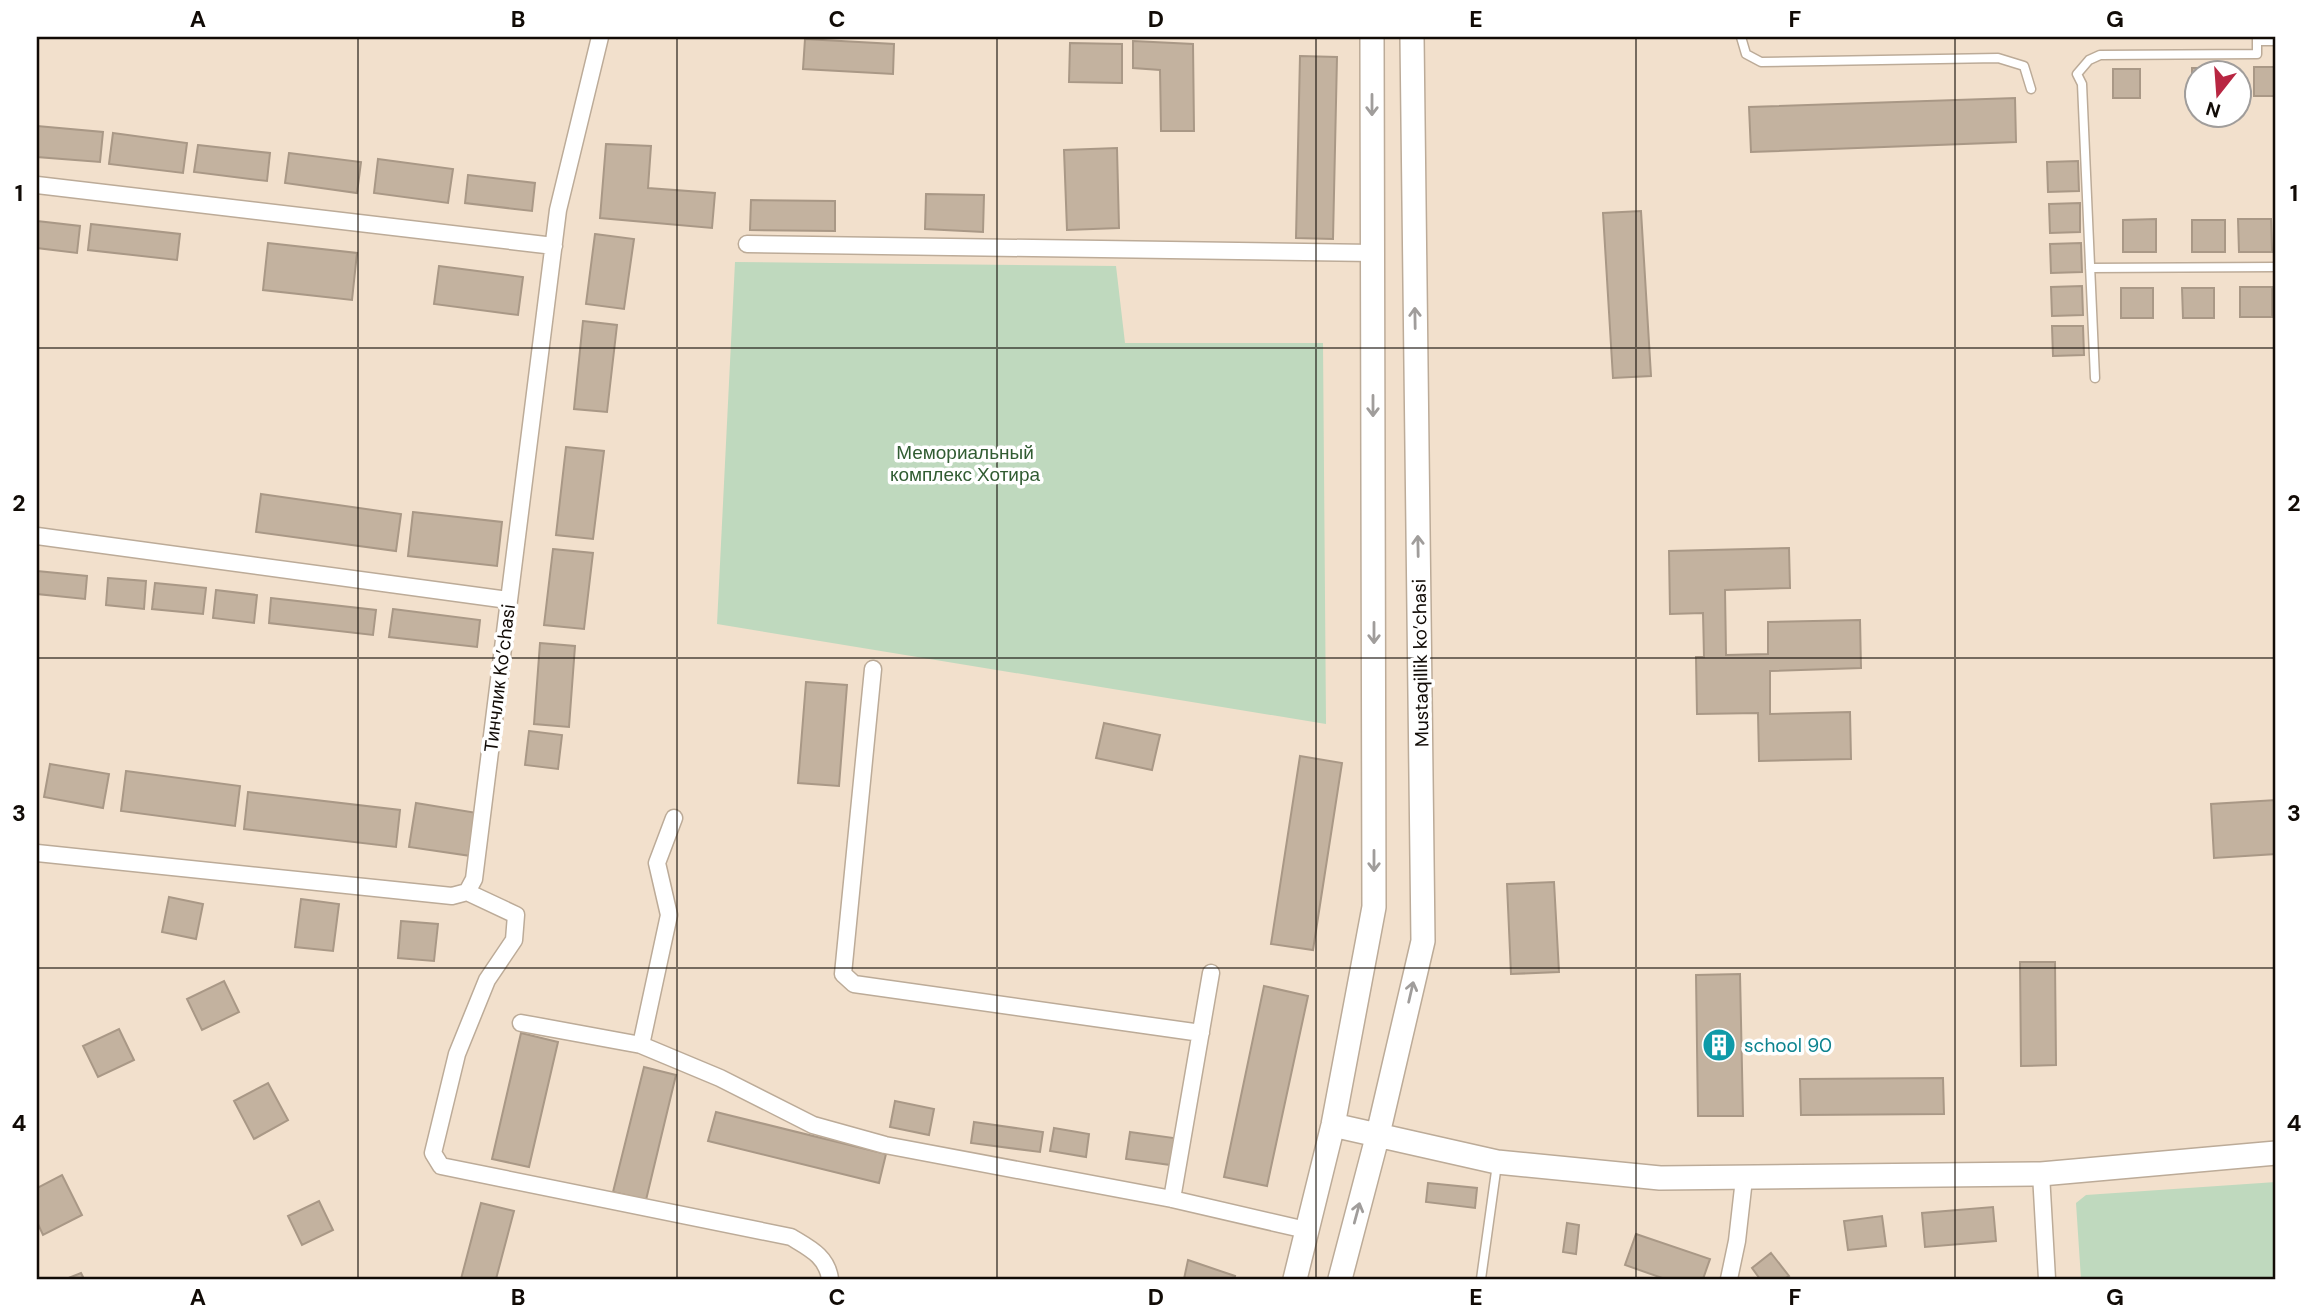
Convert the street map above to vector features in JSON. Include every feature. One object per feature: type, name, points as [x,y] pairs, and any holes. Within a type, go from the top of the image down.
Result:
[{"type":"main road","points":[[1295,1279],[1333,1125],[1374,907],[1372,37]]},
{"type":"main road","name":"Mustaqillik ko’chasi","points":[[1340,1279],[1378,1134],[1423,941],[1412,37]]},
{"type":"main road","points":[[1333,1125],[1497,1162],[1660,1178],[2041,1174],[2276,1153]]},
{"type":"street","name":"Тинчлик Ko’chasi","points":[[467,892],[474,879],[554,246],[570,158],[600,37]]},
{"type":"street","points":[[37,185],[554,246]]},
{"type":"street","points":[[747,244],[1373,253]]},
{"type":"street","points":[[37,536],[508,600]]},
{"type":"street","points":[[873,669],[843,974],[854,984],[1201,1033]]},
{"type":"street","points":[[641,1045],[669,915],[657,863],[674,818]]},
{"type":"street","points":[[37,853],[452,896],[467,892],[516,915],[514,940],[487,980],[457,1054],[433,1153],[442,1166],[791,1237],[822,1259],[828,1266],[830,1279]]},
{"type":"street","points":[[1172,1199],[1211,973]]},
{"type":"street","points":[[521,1023],[641,1045],[720,1078],[825,1128],[885,1145],[1172,1199],[1306,1230]]},
{"type":"street","points":[[2041,1174],[2047,1279]]},
{"type":"street","points":[[1729,1279],[1737,1241],[1744,1179]]},
{"type":"lane","points":[[1741,37],[1745,54],[1761,62],[1998,58],[2024,66],[2031,89]]},
{"type":"lane","points":[[2095,378],[2082,84],[2077,74],[2081,67],[2100,55],[2256,54],[2257,39],[2276,41]]},
{"type":"lane","points":[[2090,268],[2276,267]]},
{"type":"lane","points":[[1481,1279],[1497,1162]]},
{"type":"green space","name":"Мемориальный комплекс Хотира","points":[[735,262],[1116,266],[1125,343],[1323,343],[1326,724],[717,624]]},
{"type":"green space","points":[[2276,1182],[2276,1279],[2081,1279],[2076,1203],[2086,1195]]},
{"type":"building","points":[[805,39],[894,44],[893,74],[803,69]]},
{"type":"building","points":[[1133,41],[1193,44],[1194,131],[1161,131],[1160,70],[1133,68]]},
{"type":"building","points":[[1070,43],[1122,44],[1122,83],[1069,82]]},
{"type":"building","points":[[1300,56],[1337,57],[1333,239],[1296,238]]},
{"type":"building","points":[[2254,67],[2276,67],[2276,96],[2254,96]]},
{"type":"building","points":[[2113,69],[2140,69],[2140,98],[2113,98]]},
{"type":"building","points":[[2015,98],[2016,142],[1751,152],[1749,107]]},
{"type":"building","points":[[37,126],[103,132],[100,162],[37,157]]},
{"type":"building","points":[[113,133],[187,143],[183,173],[109,164]]},
{"type":"building","points":[[606,144],[651,146],[648,188],[715,193],[712,228],[600,218]]},
{"type":"building","points":[[198,145],[270,153],[267,181],[194,172]]},
{"type":"building","points":[[1117,148],[1119,228],[1067,230],[1064,150]]},
{"type":"building","points":[[289,153],[361,162],[357,193],[285,183]]},
{"type":"building","points":[[378,159],[453,169],[448,203],[374,193]]},
{"type":"building","points":[[2078,161],[2079,191],[2048,192],[2047,162]]},
{"type":"building","points":[[468,175],[535,183],[532,211],[465,203]]},
{"type":"building","points":[[926,194],[984,195],[983,232],[925,229]]},
{"type":"building","points":[[751,200],[835,201],[835,231],[750,230]]},
{"type":"building","points":[[2080,203],[2080,232],[2050,233],[2049,204]]},
{"type":"building","points":[[1641,211],[1651,376],[1613,378],[1603,213]]},
{"type":"building","points":[[2156,219],[2156,252],[2123,252],[2123,220]]},
{"type":"building","points":[[2238,219],[2271,219],[2272,252],[2239,252]]},
{"type":"building","points":[[2192,220],[2225,220],[2225,252],[2192,252]]},
{"type":"building","points":[[37,221],[80,226],[77,253],[37,248]]},
{"type":"building","points":[[91,224],[180,234],[177,260],[88,250]]},
{"type":"building","points":[[595,234],[634,239],[624,309],[586,304]]},
{"type":"building","points":[[268,243],[357,253],[352,300],[263,290]]},
{"type":"building","points":[[2081,243],[2082,272],[2051,273],[2050,244]]},
{"type":"building","points":[[439,266],[523,277],[518,315],[434,304]]},
{"type":"building","points":[[2082,286],[2083,315],[2052,316],[2051,287]]},
{"type":"building","points":[[2240,287],[2272,287],[2272,317],[2240,317]]},
{"type":"building","points":[[2121,288],[2153,288],[2153,318],[2121,318]]},
{"type":"building","points":[[2182,288],[2214,288],[2214,318],[2183,318]]},
{"type":"building","points":[[583,321],[617,325],[607,412],[574,409]]},
{"type":"building","points":[[2052,326],[2083,326],[2084,355],[2053,356]]},
{"type":"building","points":[[566,447],[604,451],[593,539],[556,535]]},
{"type":"building","points":[[261,494],[401,514],[396,551],[256,532]]},
{"type":"building","points":[[413,512],[502,522],[497,566],[408,556]]},
{"type":"building","points":[[1789,548],[1790,588],[1725,590],[1726,655],[1768,654],[1768,622],[1860,620],[1861,668],[1770,671],[1770,714],[1850,712],[1851,759],[1759,761],[1758,713],[1697,714],[1696,657],[1704,657],[1703,613],[1670,614],[1669,551]]},
{"type":"building","points":[[553,549],[593,553],[584,629],[544,625]]},
{"type":"building","points":[[37,571],[87,576],[85,599],[37,594]]},
{"type":"building","points":[[108,578],[146,581],[144,609],[106,605]]},
{"type":"building","points":[[155,583],[206,588],[203,614],[152,609]]},
{"type":"building","points":[[216,590],[257,595],[254,623],[213,618]]},
{"type":"building","points":[[271,598],[376,610],[373,635],[269,623]]},
{"type":"building","points":[[393,609],[480,620],[477,647],[389,637]]},
{"type":"building","points":[[540,643],[575,646],[569,727],[534,724]]},
{"type":"building","points":[[806,682],[847,685],[839,786],[798,783]]},
{"type":"building","points":[[1104,723],[1160,735],[1152,770],[1096,758]]},
{"type":"building","points":[[529,731],[562,735],[558,769],[525,765]]},
{"type":"building","points":[[1300,756],[1342,763],[1313,950],[1271,944]]},
{"type":"building","points":[[50,764],[109,774],[103,808],[44,797]]},
{"type":"building","points":[[126,771],[240,786],[235,826],[121,811]]},
{"type":"building","points":[[248,792],[400,810],[396,847],[244,829]]},
{"type":"building","points":[[2276,800],[2276,854],[2214,858],[2211,804]]},
{"type":"building","points":[[416,803],[477,813],[471,856],[409,847]]},
{"type":"building","points":[[1554,882],[1559,972],[1511,974],[1507,884]]},
{"type":"building","points":[[169,897],[203,904],[196,939],[162,932]]},
{"type":"building","points":[[301,899],[339,904],[333,951],[295,947]]},
{"type":"building","points":[[401,921],[438,924],[434,961],[398,958]]},
{"type":"building","points":[[2020,962],[2055,962],[2056,1065],[2021,1066]]},
{"type":"building","name":"school 90","points":[[1740,974],[1743,1116],[1698,1116],[1696,975]]},
{"type":"building","points":[[224,981],[239,1012],[202,1030],[187,999]]},
{"type":"building","points":[[1264,986],[1308,996],[1267,1186],[1224,1177]]},
{"type":"building","points":[[119,1029],[134,1060],[98,1077],[83,1046]]},
{"type":"building","points":[[521,1033],[558,1042],[529,1167],[492,1159]]},
{"type":"building","points":[[644,1067],[676,1075],[646,1200],[613,1192]]},
{"type":"building","name":"school 90","points":[[1943,1078],[1944,1114],[1801,1115],[1800,1079]]},
{"type":"building","points":[[268,1083],[288,1120],[254,1139],[234,1101]]},
{"type":"building","points":[[895,1101],[934,1109],[929,1135],[890,1127]]},
{"type":"building","points":[[716,1112],[886,1154],[879,1183],[708,1141]]},
{"type":"building","points":[[974,1122],[1043,1132],[1040,1152],[971,1143]]},
{"type":"building","points":[[1054,1128],[1089,1134],[1086,1157],[1050,1151]]},
{"type":"building","points":[[1130,1132],[1181,1139],[1178,1166],[1126,1159]]},
{"type":"building","points":[[62,1175],[82,1215],[43,1235],[37,1222],[37,1188]]},
{"type":"building","points":[[1428,1183],[1477,1188],[1475,1208],[1426,1202]]},
{"type":"building","points":[[319,1201],[333,1230],[302,1245],[288,1216]]},
{"type":"building","points":[[481,1203],[514,1211],[496,1279],[461,1279]]},
{"type":"building","points":[[1993,1207],[1996,1241],[1925,1247],[1922,1213]]},
{"type":"building","points":[[1882,1216],[1886,1246],[1848,1250],[1844,1221]]},
{"type":"building","points":[[1567,1223],[1579,1225],[1576,1254],[1563,1252]]},
{"type":"building","points":[[1636,1234],[1710,1259],[1703,1279],[1665,1279],[1625,1265]]},
{"type":"building","points":[[1771,1253],[1789,1276],[1784,1279],[1760,1279],[1752,1268]]},
{"type":"building","points":[[1188,1260],[1235,1276],[1234,1279],[1184,1279]]},
{"type":"building","points":[[81,1273],[84,1279],[66,1279]]},
{"type":"place","name":"school 90","points":[[1719,1045]]}]
